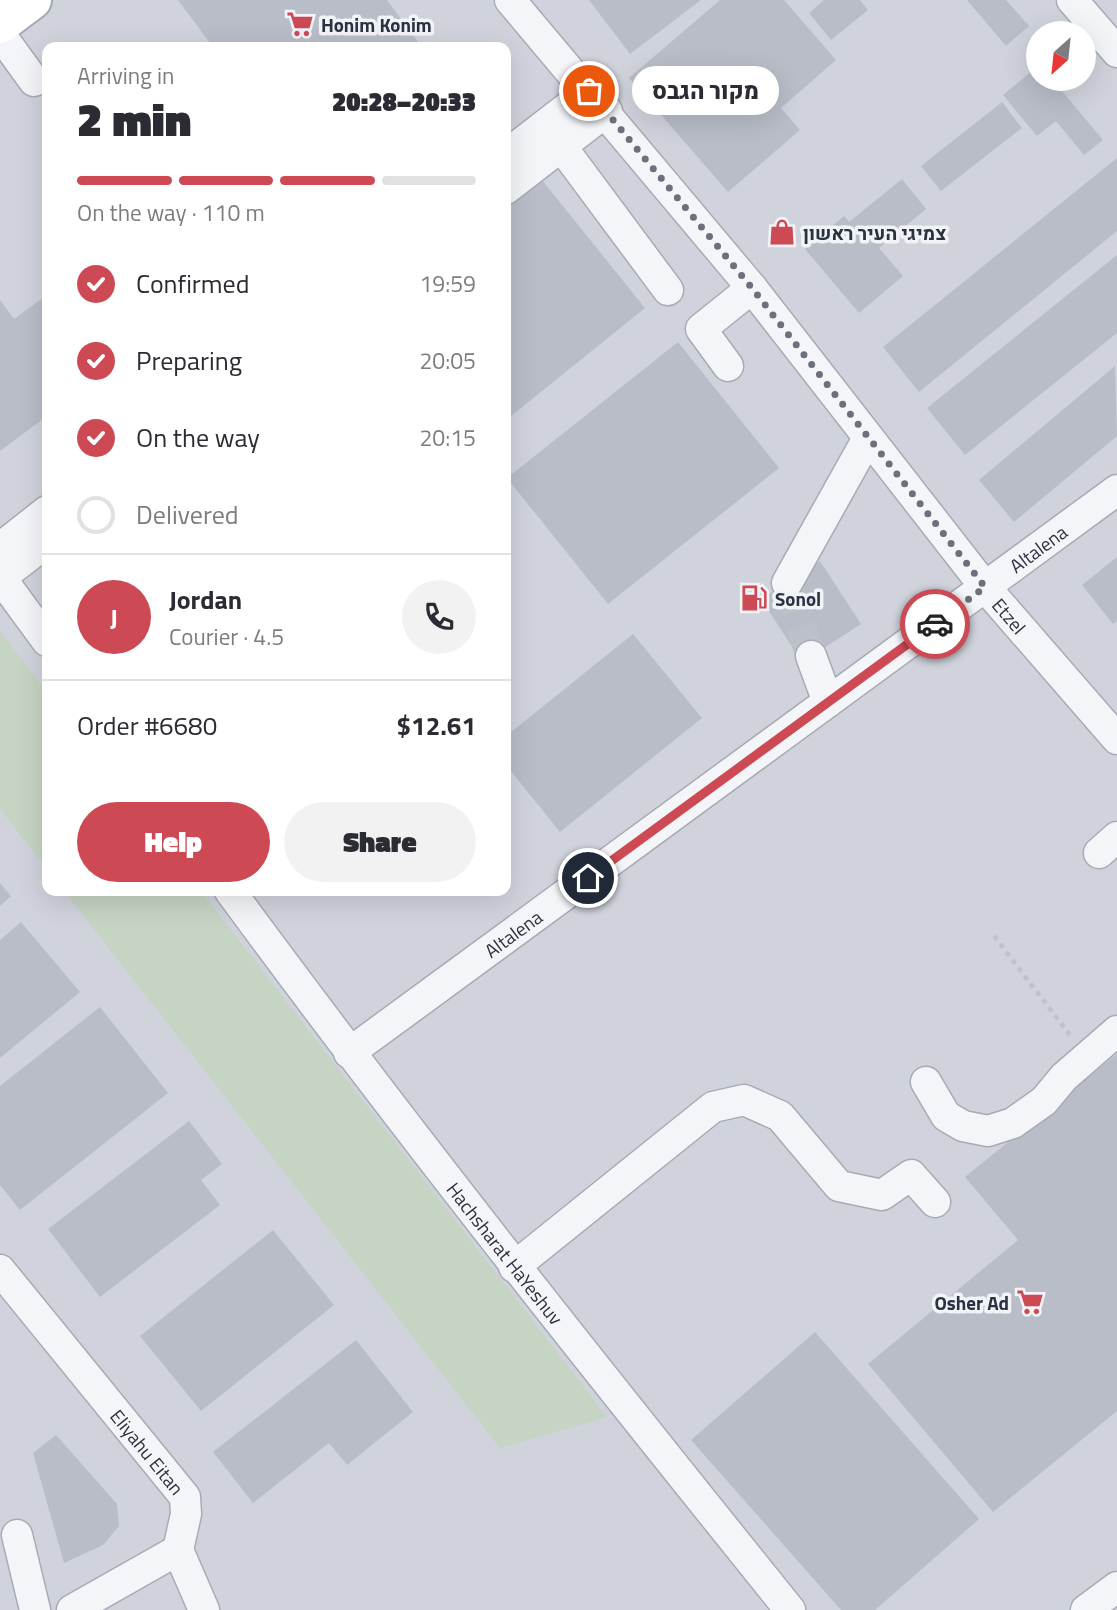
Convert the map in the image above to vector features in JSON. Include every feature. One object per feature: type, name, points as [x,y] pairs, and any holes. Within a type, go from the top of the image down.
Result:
[{"type":"main road","points":[[0,24],[32,0]]},
{"type":"street","name":"Etzel","points":[[510,0],[598,101],[752,288],[985,587],[1117,739]]},
{"type":"street","points":[[1072,0],[1117,52]]},
{"type":"street","points":[[0,34],[34,81]]},
{"type":"street","points":[[511,185],[561,146],[598,101]]},
{"type":"street","points":[[511,152],[598,101]]},
{"type":"street","points":[[561,146],[668,290]]},
{"type":"street","points":[[728,366],[701,329],[752,288]]},
{"type":"street","points":[[787,583],[868,438]]},
{"type":"street","name":"Altalena","points":[[349,1053],[1117,490]]},
{"type":"street","points":[[0,548],[42,515]]},
{"type":"street","points":[[42,545],[0,577],[42,634]]},
{"type":"street","points":[[811,656],[828,702]]},
{"type":"street","name":"Hachsharat HaYeshuv","points":[[234,896],[349,1053],[514,1267],[790,1610]]},
{"type":"street","points":[[926,1082],[946,1116],[963,1126],[988,1131],[1013,1123],[1044,1101],[1064,1077],[1117,1031]]},
{"type":"street","points":[[514,1267],[713,1107],[744,1100],[780,1116],[839,1186],[882,1195],[911,1175],[936,1202]]},
{"type":"street","name":"Eliyahu Eitan","points":[[0,1270],[185,1497],[186,1514],[178,1550]]},
{"type":"street","points":[[17,1535],[35,1610]]},
{"type":"street","points":[[72,1610],[178,1550],[204,1610]]},
{"type":"street","points":[[1086,1610],[1117,1587]]},
{"type":"path","points":[[994,936],[1073,1038]]},
{"type":"shaded area","points":[[0,0],[1117,0],[1117,1610],[0,1610]]},
{"type":"green space","points":[[0,631],[42,686],[42,863],[0,809]]},
{"type":"green space","points":[[68,896],[205,896],[607,1417],[500,1448]]},
{"type":"building","name":"Honim Konim","points":[[178,0],[387,0],[418,42],[209,42]]},
{"type":"building","points":[[589,0],[701,0],[630,54]]},
{"type":"building","points":[[720,0],[784,0],[836,60],[781,108],[800,130],[728,192],[629,78]]},
{"type":"building","points":[[824,0],[860,0],[868,10],[831,40],[809,13]]},
{"type":"building","points":[[967,0],[1006,0],[1026,23],[1026,29],[1006,46]]},
{"type":"building","points":[[1026,76],[1026,91],[1062,91],[1103,140],[1084,155],[1056,121],[1037,136],[1003,95]]},
{"type":"building","points":[[1002,102],[1022,128],[941,191],[921,166]]},
{"type":"building","points":[[1117,158],[1117,231],[919,392],[883,347]]},
{"type":"building","points":[[902,179],[926,209],[879,248],[903,276],[859,313],[805,249],[844,216],[849,222]]},
{"type":"building","points":[[542,180],[645,308],[511,416],[511,205]]},
{"type":"building","points":[[1117,255],[1117,333],[965,455],[927,408]]},
{"type":"building","points":[[42,299],[42,420],[0,451],[0,300],[14,319]]},
{"type":"building","points":[[678,342],[779,468],[608,604],[511,483],[511,475]]},
{"type":"building","points":[[1115,366],[1117,436],[1014,522],[979,480]]},
{"type":"building","points":[[1117,557],[1117,621],[1113,624],[1082,585]]},
{"type":"building","points":[[820,561],[861,624],[802,662],[761,599]]},
{"type":"building","points":[[633,634],[702,718],[560,832],[511,771],[511,732]]},
{"type":"building","points":[[0,883],[11,896],[0,906]]},
{"type":"building","points":[[21,922],[80,992],[0,1058],[0,940]]},
{"type":"building","points":[[100,1007],[168,1093],[20,1210],[0,1185],[0,1086]]},
{"type":"building","name":"Osher Ad","points":[[1117,1054],[1117,1411],[993,1512],[868,1364],[1018,1240],[965,1177]]},
{"type":"building","points":[[189,1121],[222,1164],[201,1180],[220,1205],[100,1297],[48,1229]]},
{"type":"building","points":[[273,1230],[334,1305],[201,1411],[140,1336]]},
{"type":"building","points":[[815,1332],[979,1519],[875,1610],[841,1610],[691,1440]]},
{"type":"building","points":[[356,1340],[413,1412],[347,1465],[329,1443],[253,1503],[213,1452]]},
{"type":"building","points":[[56,1435],[117,1504],[119,1526],[103,1545],[64,1563],[33,1453]]},
{"type":"tunnel","points":[[787,583],[811,656]]},
{"type":"way so far","points":[[589,91],[752,288],[985,587],[935,624]]},
{"type":"place","name":"Honim Konim","points":[[300,24]]},
{"type":"place","name":"מקור הגבס","points":[[589,91]]},
{"type":"place","name":"צמיגי העיר ראשון","points":[[782,232]]},
{"type":"place","name":"Sonol","points":[[754,598]]},
{"type":"place","name":"Osher Ad","points":[[1030,1302]]},
{"type":"route","points":[[588,878],[935,624]]}]
